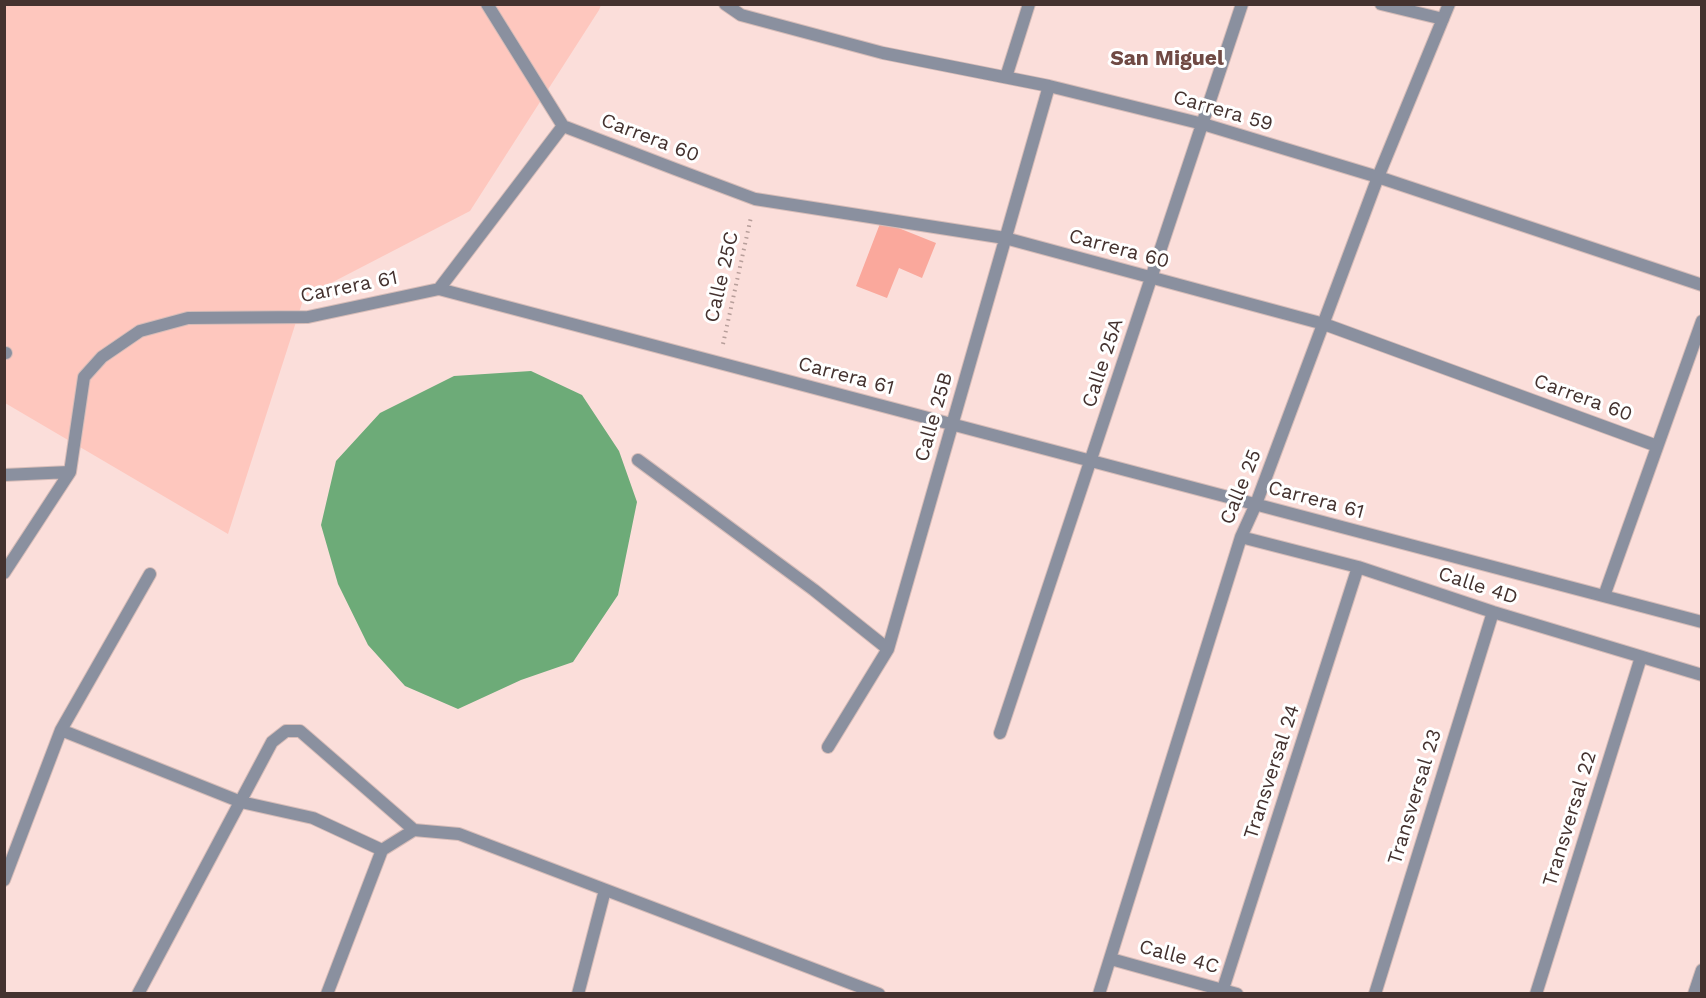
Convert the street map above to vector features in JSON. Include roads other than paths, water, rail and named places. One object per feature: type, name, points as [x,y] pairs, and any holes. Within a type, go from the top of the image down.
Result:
[{"type":"street","points":[[440,288],[563,126],[487,4]]},
{"type":"street","name":"Carrera 59","points":[[725,4],[741,15],[883,53],[1049,86],[1203,124],[1378,177],[1701,285]]},
{"type":"street","points":[[1006,77],[1029,4]]},
{"type":"street","name":"Calle 25A","points":[[1000,733],[1242,4]]},
{"type":"street","points":[[1381,4],[1443,19]]},
{"type":"street","name":"Calle 25","points":[[1099,993],[1241,537],[1256,504],[1378,177],[1449,4]]},
{"type":"street","name":"Calle 25B","points":[[828,747],[888,649],[1049,86]]},
{"type":"street","name":"Carrera 60","points":[[563,126],[755,199],[1005,238],[1324,324],[1657,446]]},
{"type":"street","name":"Carrera 61","points":[[70,472],[84,377],[102,357],[140,331],[188,318],[308,317],[440,288],[1701,622]]},
{"type":"street","points":[[1604,596],[1701,321]]},
{"type":"street","points":[[638,460],[814,590],[888,649]]},
{"type":"street","points":[[4,476],[70,472]]},
{"type":"street","points":[[4,573],[70,472]]},
{"type":"street","name":"Calle 4D","points":[[1241,537],[1358,567],[1493,612],[1701,675]]},
{"type":"street","name":"Transversal 24","points":[[1223,989],[1358,567]]},
{"type":"street","points":[[4,880],[61,730],[150,574]]},
{"type":"street","name":"Transversal 23","points":[[1375,993],[1493,612]]},
{"type":"street","name":"Transversal 22","points":[[1536,993],[1641,657]]},
{"type":"street","points":[[61,730],[241,802],[313,818],[382,850]]},
{"type":"street","points":[[138,993],[272,742],[286,731],[300,730],[414,830],[459,834],[879,993]]},
{"type":"street","points":[[327,993],[382,850],[414,830]]},
{"type":"street","points":[[578,993],[605,890]]},
{"type":"street","name":"Calle 4C","points":[[1111,959],[1236,993]]},
{"type":"street","points":[[1694,993],[1701,970]]},
{"type":"district","name":"San Miguel","points":[[1167,59]]}]
